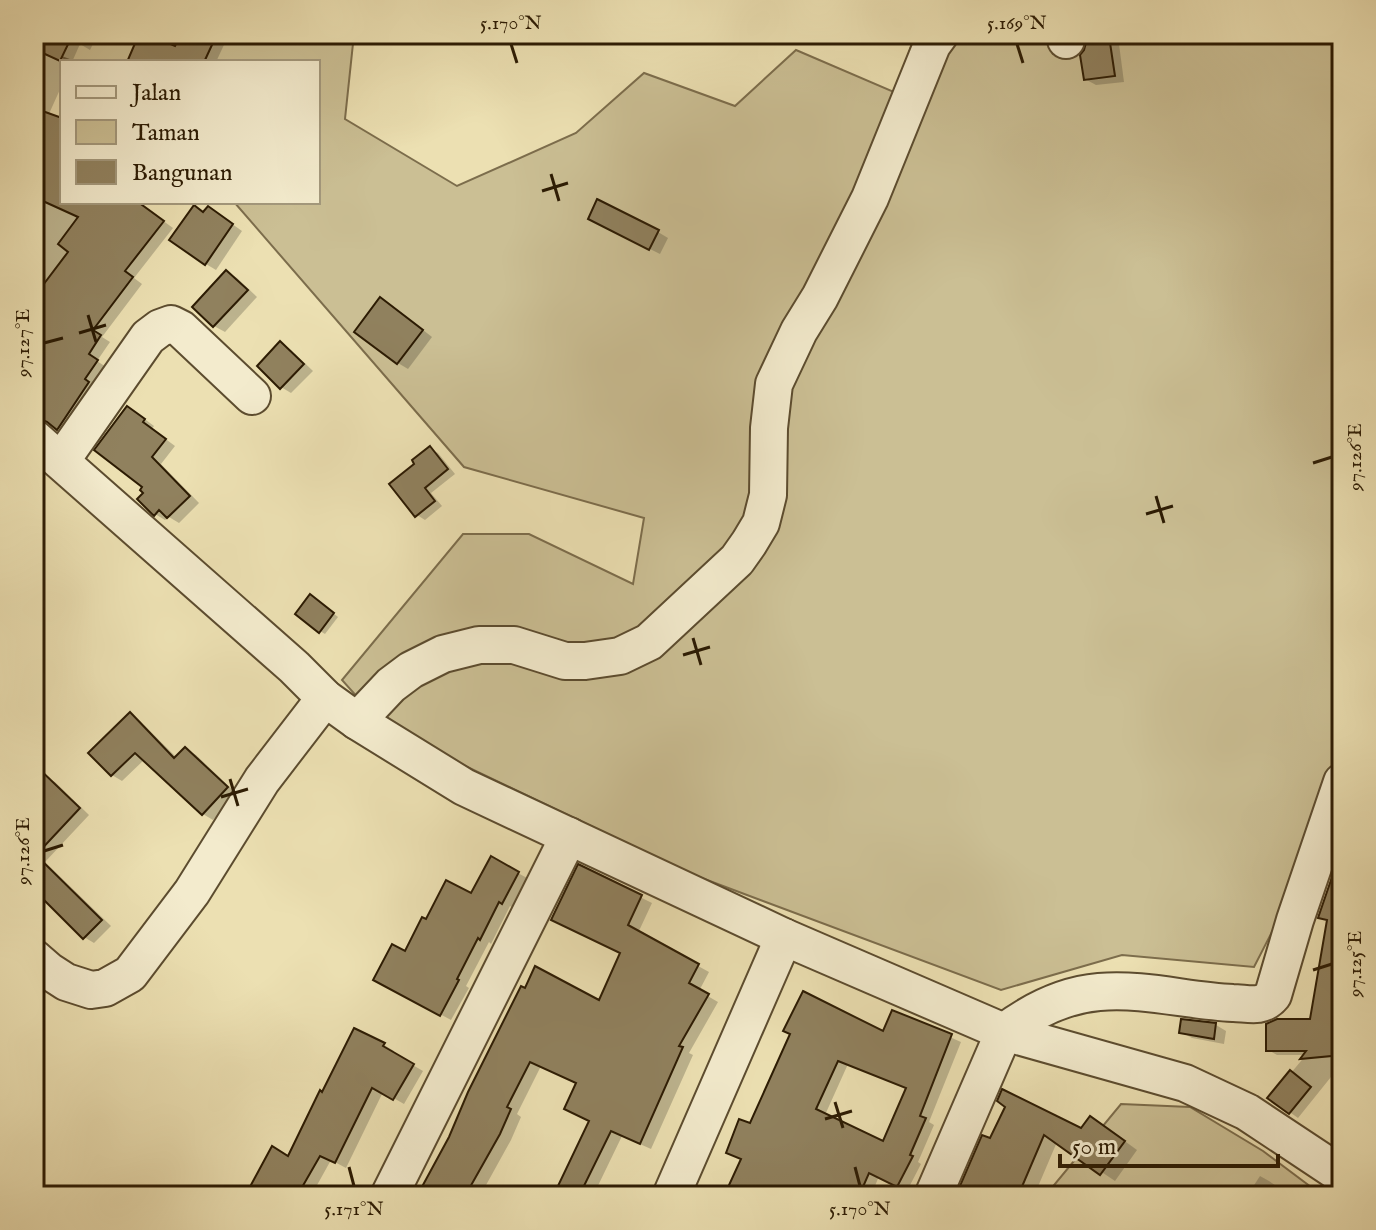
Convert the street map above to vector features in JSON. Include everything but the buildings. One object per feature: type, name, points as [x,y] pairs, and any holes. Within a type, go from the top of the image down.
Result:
[{"type":"street","points":[[357,721],[391,685],[411,670],[443,654],[479,645],[514,645],[565,661],[620,656],[649,642],[737,560],[761,523],[768,495],[769,428],[774,384],[870,198],[932,45],[940,34]]},
{"type":"street","points":[[61,461],[148,337],[171,324],[181,329],[252,396]]},
{"type":"street","points":[[34,438],[294,667],[325,698],[464,787],[784,937],[1004,1032],[1185,1083],[1247,1112],[1342,1175]]},
{"type":"street","points":[[34,958],[66,982],[91,990],[105,988],[130,974],[192,892],[262,780],[325,698]]},
{"type":"street","points":[[933,1196],[1004,1032],[1022,1018],[1051,1003],[1096,992],[1134,991],[1214,1002],[1260,1004],[1270,999],[1342,782]]},
{"type":"street","points":[[389,1196],[569,836]]},
{"type":"street","points":[[671,1196],[784,937]]},
{"type":"green space","points":[[34,34],[354,34],[345,119],[457,186],[576,133],[644,73],[735,106],[796,50],[896,93],[915,34],[1342,34],[1342,834],[1314,850],[1254,967],[1122,955],[1001,990],[691,874],[384,727],[342,680],[463,534],[529,534],[633,584],[644,518],[464,467],[236,204],[320,204],[320,60],[70,60],[34,47]]},
{"type":"green space","points":[[1121,1104],[1190,1107],[1263,1151],[1323,1196],[1045,1196]]}]
